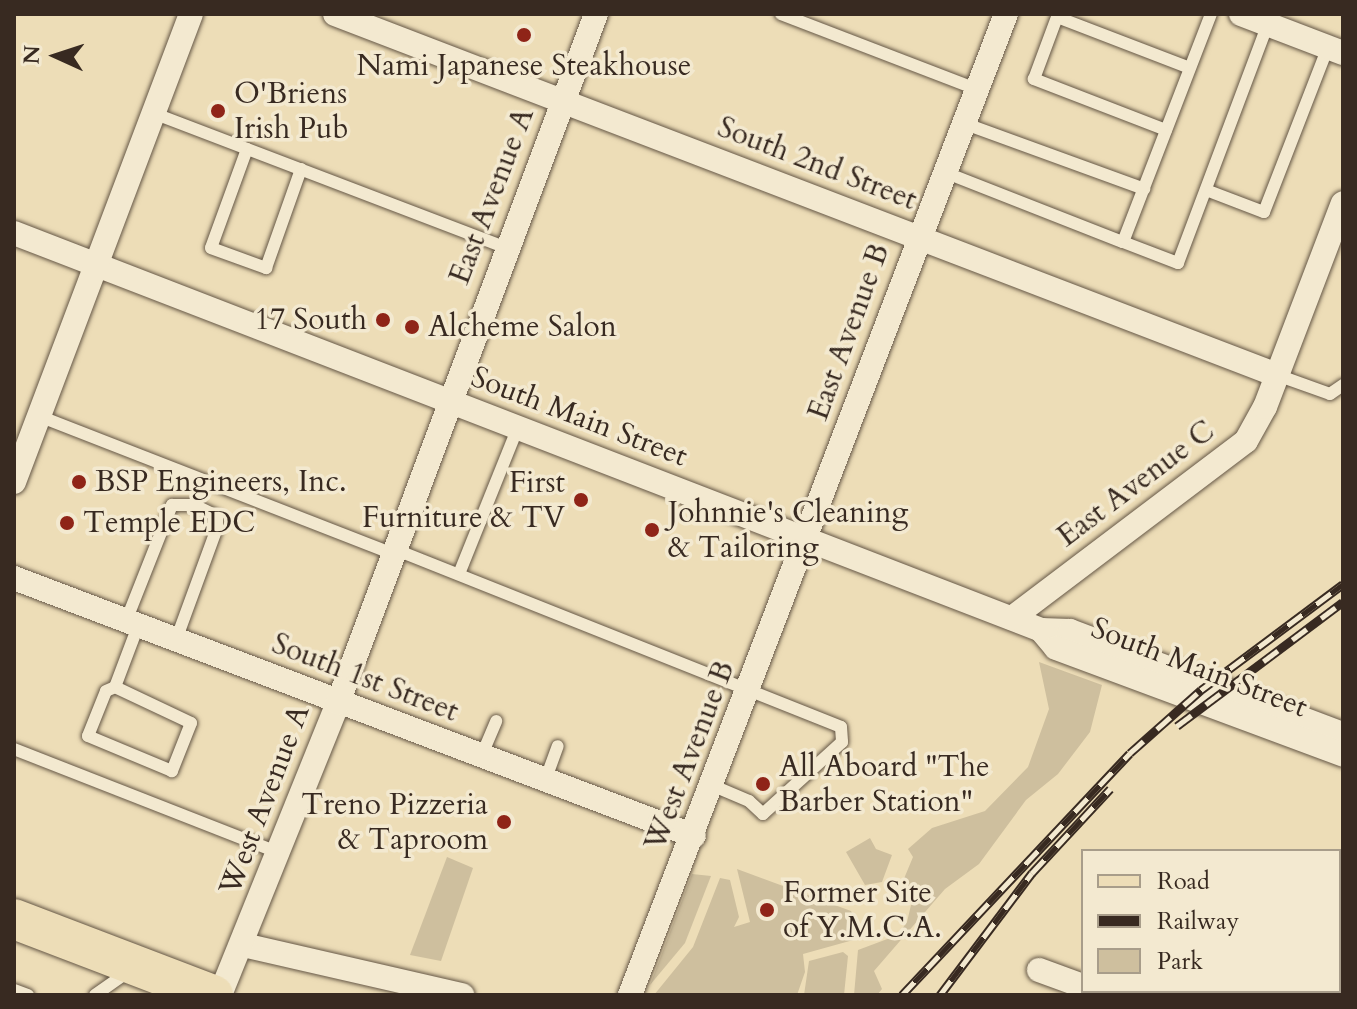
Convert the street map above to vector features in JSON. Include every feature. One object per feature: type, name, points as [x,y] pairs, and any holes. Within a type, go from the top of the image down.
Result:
[{"type":"main road","points":[[14,919],[213,995]]},
{"type":"street","points":[[14,482],[191,14]]},
{"type":"street","name":"South 2nd Street","points":[[335,14],[1277,375]]},
{"type":"street","name":"East Avenue A","points":[[449,400],[596,14]]},
{"type":"street","name":"East Avenue B","points":[[806,539],[1006,14]]},
{"type":"street","points":[[1241,14],[1336,50]]},
{"type":"street","name":"East Avenue C","points":[[1012,618],[1234,453],[1257,423],[1338,232],[1343,203]]},
{"type":"street","name":"South Main Street","points":[[14,233],[1041,630],[1070,631],[1343,734]]},
{"type":"street","name":"West Avenue A","points":[[220,995],[243,945],[338,703],[449,400]]},
{"type":"street","name":"West Avenue B","points":[[630,995],[694,836],[806,539]]},
{"type":"street","name":"South 1st Street","points":[[14,578],[694,836]]},
{"type":"street","name":"South Main Street","points":[[1041,630],[1056,648],[1343,755]]},
{"type":"street","points":[[243,945],[462,995]]},
{"type":"street","points":[[1039,970],[1081,985]]},
{"type":"lane","points":[[781,14],[976,89]]},
{"type":"lane","points":[[1123,242],[1211,14]]},
{"type":"lane","points":[[1166,130],[1034,79],[1057,17],[1190,68]]},
{"type":"lane","points":[[944,172],[1178,263],[1268,24]]},
{"type":"lane","points":[[1206,190],[1264,212],[1336,50]]},
{"type":"lane","points":[[153,113],[507,248]]},
{"type":"lane","points":[[963,123],[1144,189]]},
{"type":"lane","points":[[247,149],[211,248],[266,268],[301,169]]},
{"type":"lane","points":[[1277,375],[1330,394],[1343,385]]},
{"type":"lane","points":[[39,416],[459,574],[835,721],[842,742],[763,814],[749,801],[713,786]]},
{"type":"lane","points":[[459,574],[518,427]]},
{"type":"lane","points":[[115,687],[132,623],[172,505],[194,505],[217,516],[217,528],[176,640]]},
{"type":"lane","points":[[115,687],[191,723],[172,771],[88,736],[106,691],[115,687]]},
{"type":"lane","points":[[481,757],[496,721]]},
{"type":"lane","points":[[545,781],[558,746]]},
{"type":"lane","points":[[14,749],[279,853]]},
{"type":"lane","points":[[95,995],[136,965]]},
{"type":"lane","points":[[14,990],[28,995]]},
{"type":"green space","points":[[1039,662],[1102,685],[1090,732],[1058,774],[1026,800],[979,864],[945,889],[874,971],[882,989],[877,995],[854,995],[858,950],[898,935],[907,922],[911,905],[903,881],[913,857],[908,849],[932,828],[985,811],[1028,767],[1049,709]]},
{"type":"green space","points":[[870,838],[876,849],[892,855],[882,882],[865,885],[846,852]]},
{"type":"green space","points":[[447,857],[473,868],[441,961],[410,955]]},
{"type":"green space","points":[[737,869],[851,911],[864,937],[803,954],[805,972],[797,995],[654,995],[693,947],[720,878],[730,880],[739,917],[734,927],[750,922]]},
{"type":"green space","points":[[692,874],[711,876],[685,943],[650,985]]},
{"type":"green space","points":[[843,952],[848,956],[844,995],[804,995],[809,961]]},
{"type":"railway","points":[[902,995],[1130,753],[1201,690],[1343,584]]},
{"type":"railway","points":[[1177,726],[1343,602]]},
{"type":"railway","points":[[940,995],[1032,873],[1110,789]]},
{"type":"place","name":"Nami Japanese Steakhouse","points":[[524,35]]},
{"type":"place","name":"O'Briens Irish Pub","points":[[218,111]]},
{"type":"place","name":"17 South","points":[[383,320]]},
{"type":"place","name":"Alcheme Salon","points":[[412,327]]},
{"type":"place","name":"BSP Engineers, Inc.","points":[[79,482]]},
{"type":"place","name":"First Furniture & TV","points":[[581,500]]},
{"type":"place","name":"Temple EDC","points":[[67,523]]},
{"type":"place","name":"Johnnie's Cleaning & Tailoring","points":[[652,530]]},
{"type":"place","name":"All Aboard \"The Barber Station\"","points":[[763,784]]},
{"type":"place","name":"Treno Pizzeria & Taproom","points":[[504,822]]},
{"type":"place","name":"Former Site of Y.M.C.A.","points":[[767,910]]}]
